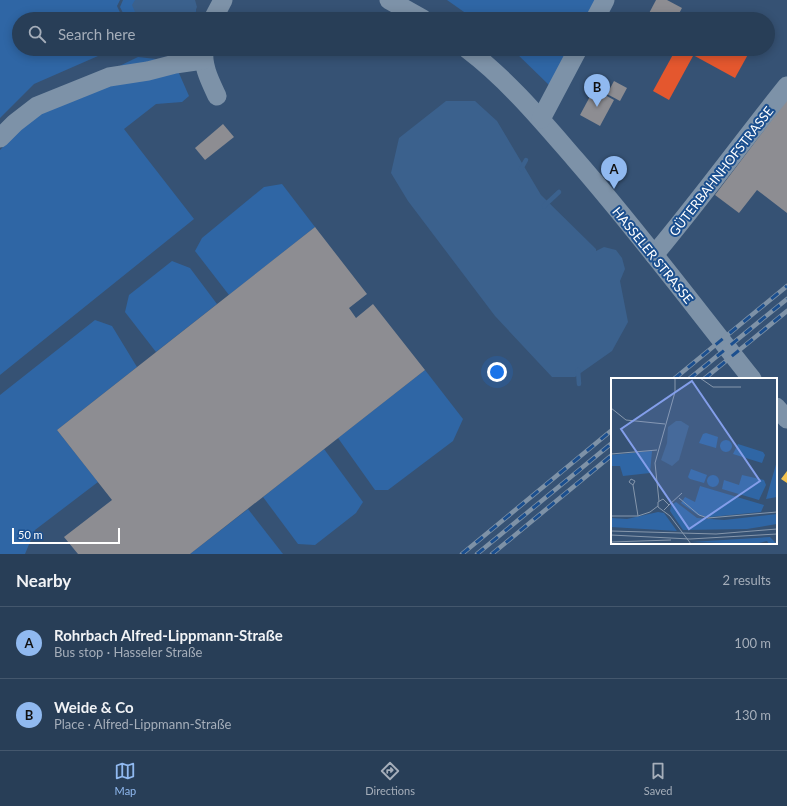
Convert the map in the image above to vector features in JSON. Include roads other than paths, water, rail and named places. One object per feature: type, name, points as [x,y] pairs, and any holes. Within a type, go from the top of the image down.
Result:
[{"type":"street","points":[[206,0],[206,12]]},
{"type":"street","points":[[217,12],[223,0]]},
{"type":"street","points":[[389,0],[410,12]]},
{"type":"street","points":[[599,12],[605,0]]},
{"type":"street","points":[[0,138],[15,123],[37,106],[109,77],[148,71],[198,56]]},
{"type":"street","points":[[204,56],[209,80],[217,96]]},
{"type":"street","name":"HASSELER STRASSE","points":[[477,56],[540,119],[593,180],[751,378]]},
{"type":"street","points":[[540,119],[574,56]]},
{"type":"street","name":"GÜTERBAHNHOFSTRASSE","points":[[654,255],[685,218],[787,86]]},
{"type":"street","points":[[777,408],[787,419]]},
{"type":"waterway","points":[[521,169],[526,160]]},
{"type":"waterway","points":[[544,206],[559,192]]},
{"type":"waterway","points":[[578,370],[579,384]]},
{"type":"railway","points":[[675,378],[787,286]]},
{"type":"railway","points":[[690,378],[787,299]]},
{"type":"railway","points":[[705,378],[787,311]]},
{"type":"railway","points":[[462,554],[611,431]]},
{"type":"railway","points":[[477,554],[611,444]]},
{"type":"railway","points":[[492,554],[611,456]]},
{"type":"place","name":"Weide & Co","points":[[597,107]]},
{"type":"place","name":"Rohrbach Alfred-Lippmann-Straße","points":[[614,189]]}]
